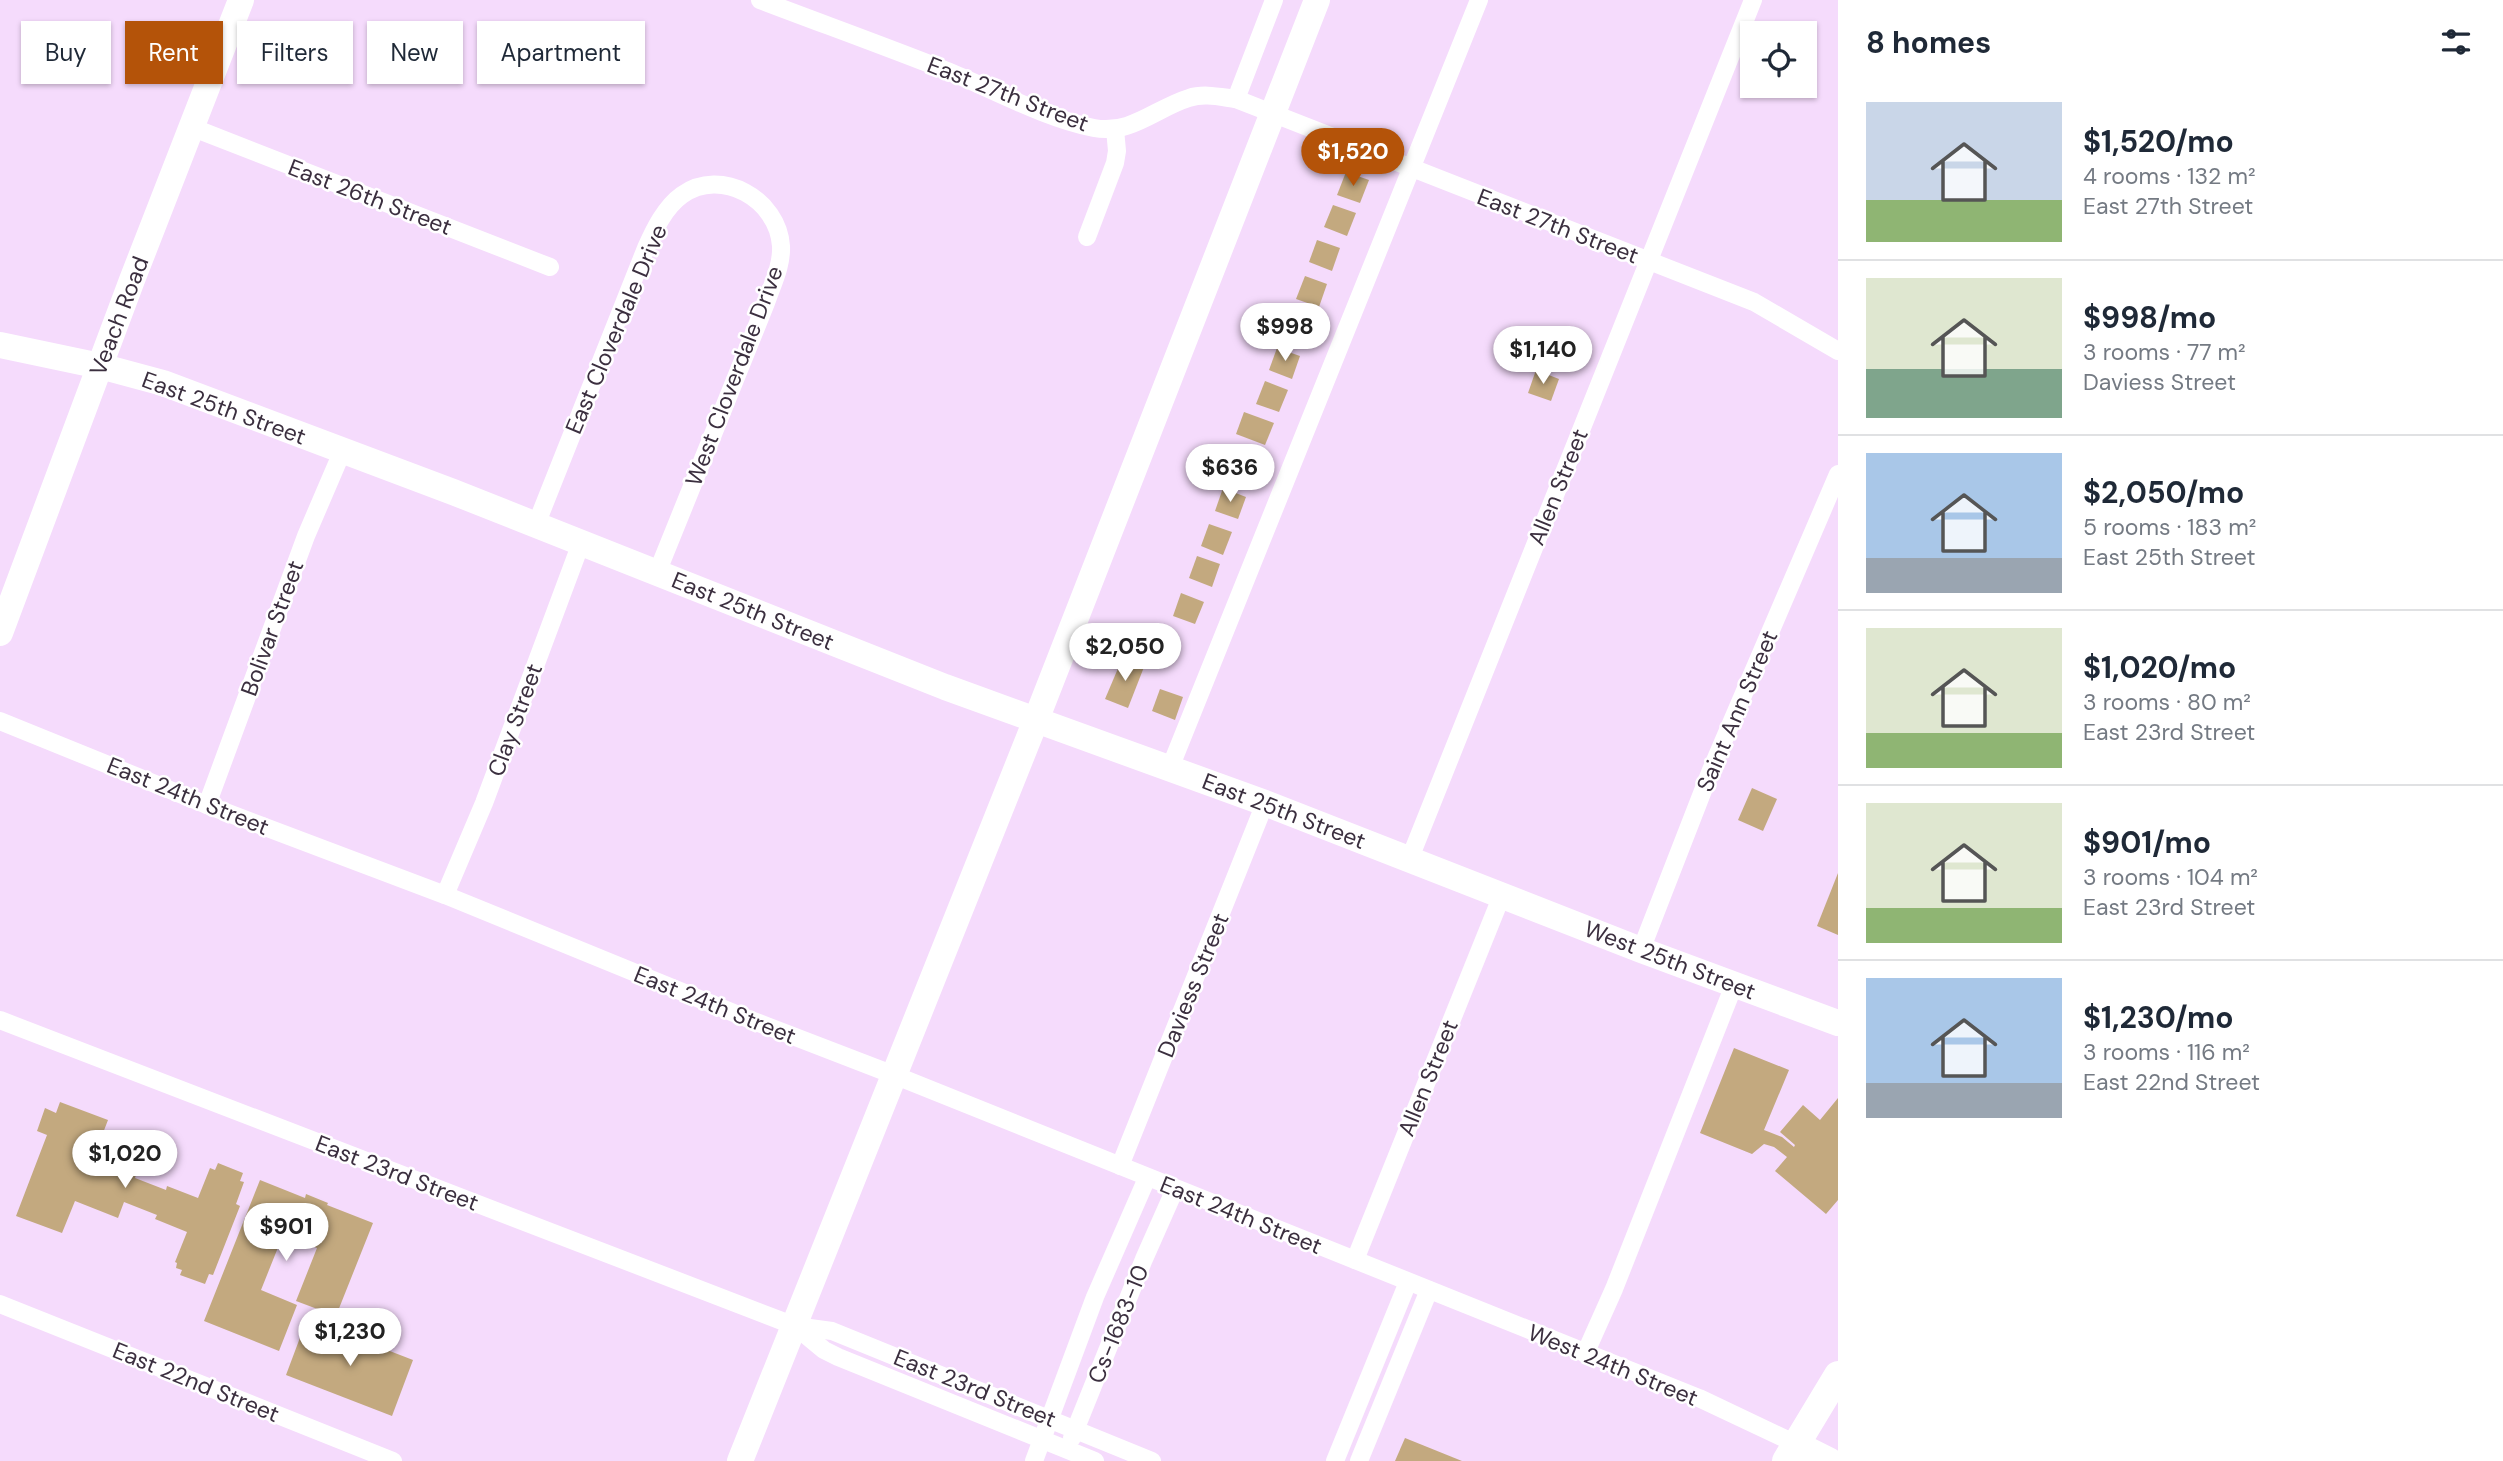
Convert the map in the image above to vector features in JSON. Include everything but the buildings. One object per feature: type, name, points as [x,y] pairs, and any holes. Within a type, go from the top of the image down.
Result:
[{"type":"main road","points":[[1791,1452],[1838,1375]]},
{"type":"street","name":"Veach Road","points":[[0,633],[241,0]]},
{"type":"street","name":"East 27th Street","points":[[760,0],[1049,113],[1095,128],[1115,129],[1136,124],[1191,97],[1211,95],[1236,99],[1754,302],[1838,351]]},
{"type":"street","points":[[1236,99],[1274,0]]},
{"type":"street","points":[[740,1461],[1035,720],[1317,0]]},
{"type":"street","points":[[1170,768],[1479,0]]},
{"type":"street","name":"Allen Street","points":[[1410,858],[1753,0]]},
{"type":"street","name":"East 26th Street","points":[[191,127],[550,267]]},
{"type":"street","points":[[1087,237],[1115,163],[1115,129]]},
{"type":"street","name":"East Cloverdale Drive","points":[[536,525],[659,223],[680,196],[694,188],[726,185],[740,189]]},
{"type":"street","name":"West Cloverdale Drive","points":[[657,573],[780,263],[781,246],[772,218],[759,201],[740,189]]},
{"type":"street","name":"East 25th Street","points":[[0,345],[100,366],[163,383],[453,492],[945,687],[1265,803],[1502,895]]},
{"type":"street","name":"Bolivar Street","points":[[206,805],[306,536],[342,452]]},
{"type":"street","name":"Saint Ann Street","points":[[1641,950],[1711,770],[1838,474]]},
{"type":"street","name":"Clay Street","points":[[445,895],[484,803],[581,543]]},
{"type":"street","name":"East 24th Street","points":[[0,721],[206,805],[445,895],[1429,1290]]},
{"type":"street","name":"Daviess Street","points":[[1120,1166],[1265,803]]},
{"type":"street","name":"Allen Street","points":[[1355,1260],[1502,895]]},
{"type":"street","name":"West 25th Street","points":[[1502,895],[1838,1023]]},
{"type":"street","points":[[1585,1353],[1614,1289],[1734,985]]},
{"type":"street","name":"East 23rd Street","points":[[0,1020],[795,1326],[832,1331],[1152,1461]]},
{"type":"street","points":[[1034,1461],[1095,1297],[1147,1178]]},
{"type":"street","name":"Cs-1683-10","points":[[1065,1456],[1175,1189]]},
{"type":"street","points":[[1335,1461],[1408,1282]]},
{"type":"street","points":[[1359,1461],[1429,1290]]},
{"type":"street","name":"West 24th Street","points":[[1429,1290],[1699,1398],[1791,1452]]},
{"type":"street","name":"East 22nd Street","points":[[0,1304],[393,1461]]},
{"type":"street","name":"East 23rd Street","points":[[795,1326],[824,1350],[838,1357],[1042,1440],[1065,1456],[1095,1461]]},
{"type":"street","points":[[1791,1452],[1830,1461]]}]
